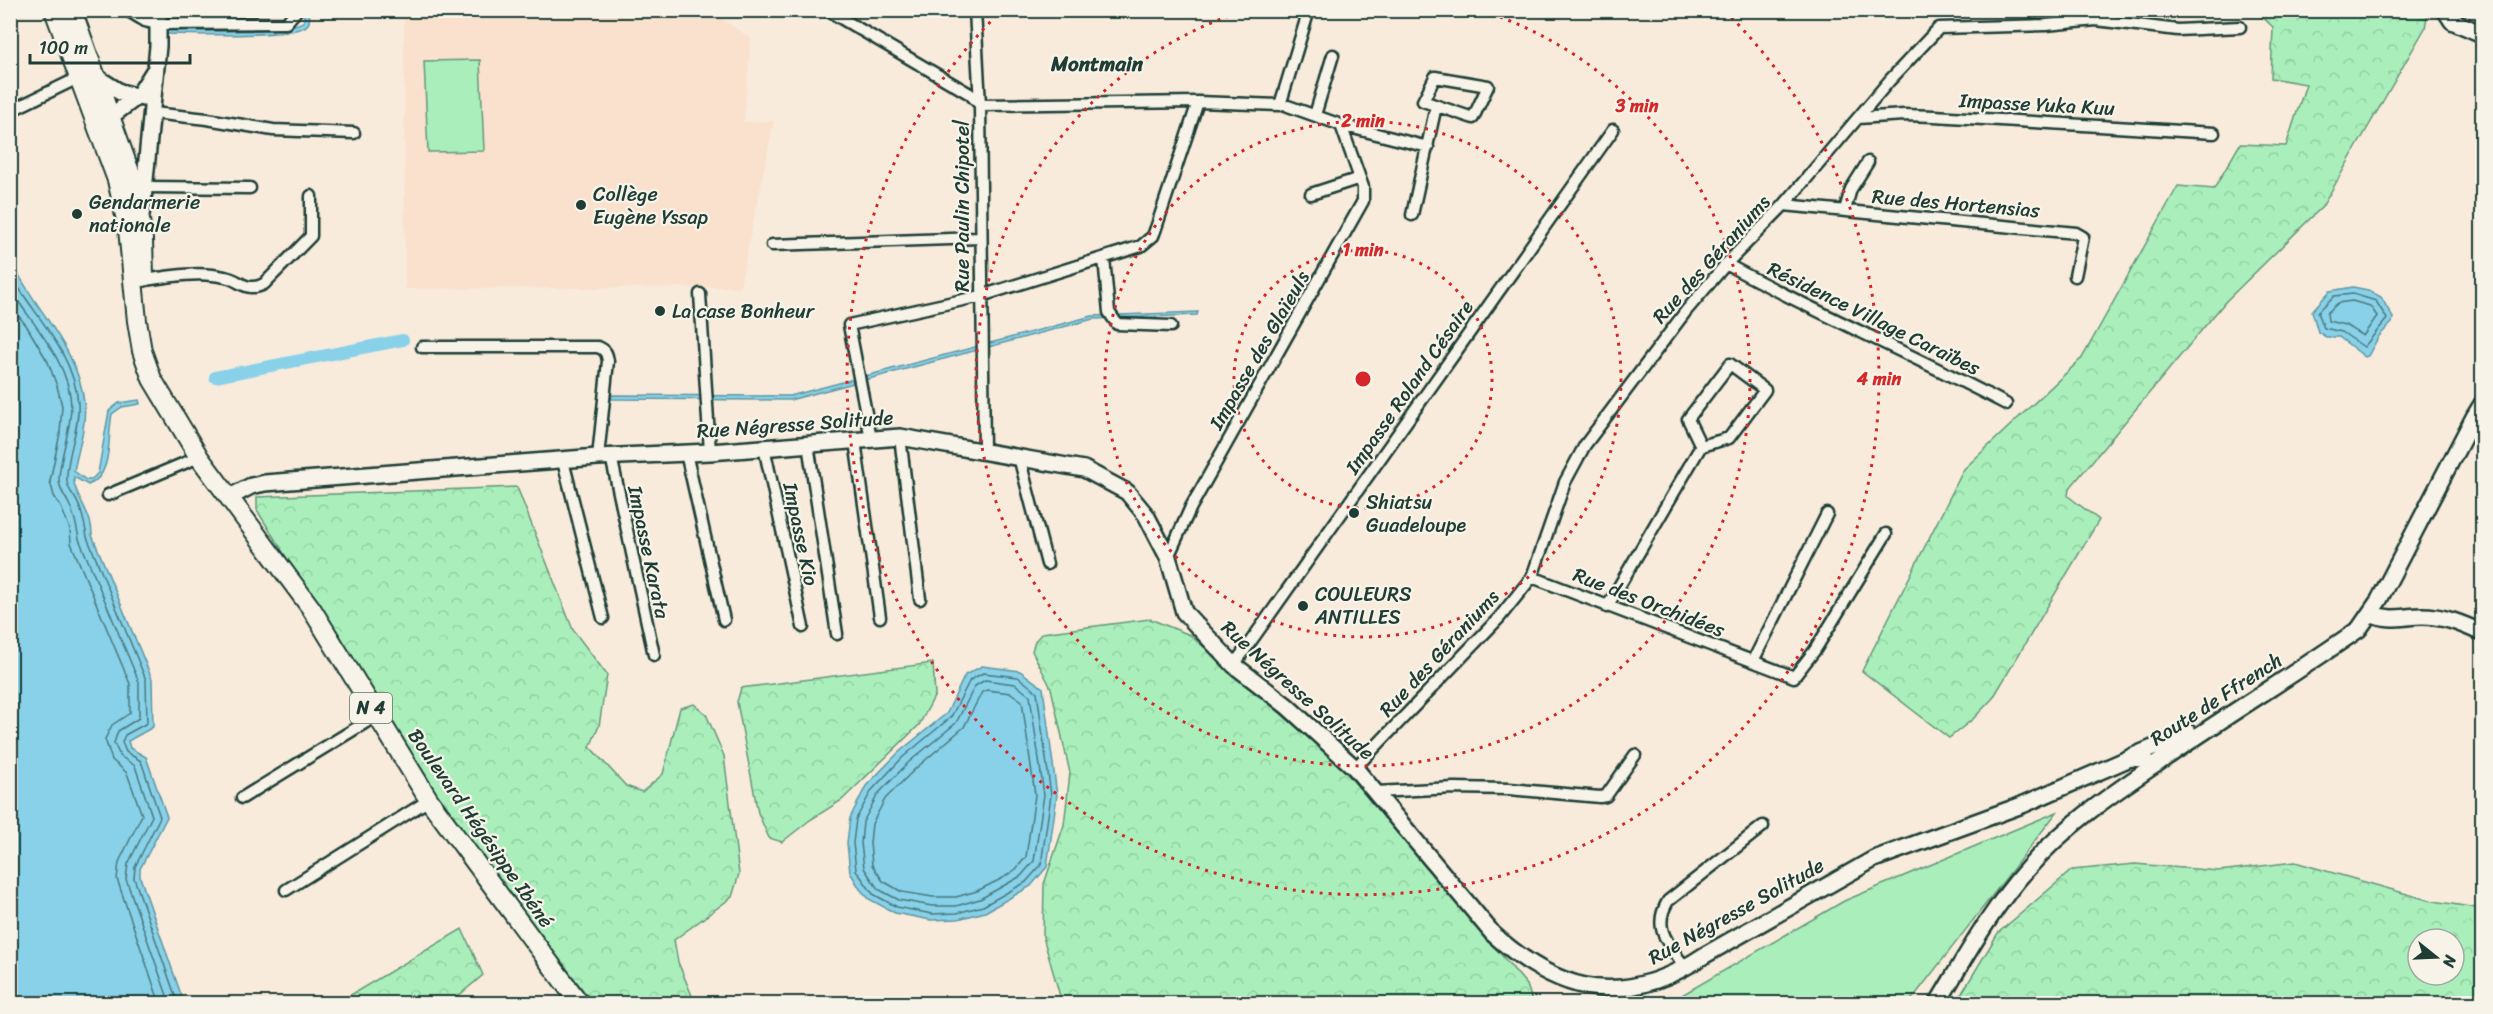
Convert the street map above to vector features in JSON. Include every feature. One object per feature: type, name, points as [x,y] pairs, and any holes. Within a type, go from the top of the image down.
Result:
[{"type":"main road","name":"Boulevard Hégésippe Ibéné","points":[[54,10],[87,77],[104,122],[127,160],[135,186],[141,220],[149,330],[170,407]]},
{"type":"main road","name":"Boulevard Hégésippe Ibéné","points":[[72,10],[87,77]]},
{"type":"main road","name":"Boulevard Hégésippe Ibéné","points":[[104,122],[106,152],[117,180],[128,229],[136,321],[142,351],[152,379],[199,457],[311,608],[429,800],[580,1004]]},
{"type":"street","points":[[127,10],[145,21],[159,17],[286,23],[297,10]]},
{"type":"street","name":"Rue Paulin Chipotel","points":[[827,10],[970,94],[980,105],[984,451]]},
{"type":"street","points":[[975,10],[980,105],[1198,102],[1280,105],[1309,10]]},
{"type":"street","points":[[2445,10],[2452,21],[2482,34]]},
{"type":"street","points":[[141,220],[150,148],[159,17]]},
{"type":"street","name":"Rue des Géraniums","points":[[1356,768],[1499,618],[1532,577],[1566,482],[1585,445],[1686,311],[1726,264],[1784,205],[1939,28],[2046,25],[2096,20],[2178,30],[2241,27]]},
{"type":"street","points":[[1315,115],[1333,54]]},
{"type":"street","points":[[104,122],[138,96],[156,68]]},
{"type":"street","points":[[10,111],[87,77],[120,92],[138,96],[153,108],[273,130],[354,133]]},
{"type":"street","points":[[1435,77],[1488,86],[1473,118],[1436,106],[1422,100],[1435,77]]},
{"type":"street","points":[[871,439],[849,325],[981,296],[1140,246],[1153,236],[1198,102]]},
{"type":"street","points":[[1288,106],[1341,125],[1428,147]]},
{"type":"street","points":[[1412,215],[1436,106]]},
{"type":"street","name":"Impasse Yuka Kuu","points":[[1858,118],[1934,116],[2214,133]]},
{"type":"street","name":"Impasse des Glaïeuls","points":[[1168,557],[1191,507],[1363,201],[1363,187],[1341,125]]},
{"type":"street","name":"Impasse Roland Césaire","points":[[1234,665],[1613,130]]},
{"type":"street","points":[[106,152],[127,160],[135,158],[150,148]]},
{"type":"street","points":[[1845,210],[1851,189],[1868,162]]},
{"type":"street","points":[[1311,194],[1360,178]]},
{"type":"street","points":[[145,187],[250,188]]},
{"type":"street","points":[[145,280],[171,276],[216,276],[227,277],[249,287],[256,288],[264,284],[310,236],[311,196]]},
{"type":"street","name":"Rue des Hortensias","points":[[1784,205],[2076,232],[2083,237],[2075,276]]},
{"type":"street","points":[[772,245],[980,238]]},
{"type":"street","points":[[1104,258],[1109,312],[1117,324],[1171,326]]},
{"type":"street","name":"Résidence Village Caraïbes","points":[[1726,264],[1853,330],[1946,372],[2006,404]]},
{"type":"street","points":[[700,294],[710,452]]},
{"type":"street","name":"Impasse Karata","points":[[422,347],[598,347],[607,354],[604,457],[654,655]]},
{"type":"street","points":[[1607,607],[1701,446],[1729,438],[1765,390],[1730,364],[1688,419],[1701,446]]},
{"type":"street","name":"Route de Ffrench","points":[[1937,1004],[1991,915],[2027,868],[2055,840],[2090,810],[2151,767],[2359,629],[2371,613],[2482,404]]},
{"type":"street","points":[[900,437],[920,599]]},
{"type":"street","name":"Rue Négresse Solitude","points":[[230,497],[245,488],[265,483],[900,437],[1086,466],[1127,492],[1146,515],[1168,557],[1184,612],[1234,665],[1287,706],[1356,768],[1446,880],[1493,934],[1514,952],[1553,976],[1592,988],[1627,989],[1655,981],[1685,968],[1874,859],[2022,805],[2217,722]]},
{"type":"street","points":[[855,441],[880,617]]},
{"type":"street","points":[[808,444],[837,634]]},
{"type":"street","name":"Impasse Kio","points":[[764,447],[803,627]]},
{"type":"street","points":[[686,453],[724,620]]},
{"type":"street","points":[[108,495],[199,457]]},
{"type":"street","points":[[1019,457],[1047,564]]},
{"type":"street","points":[[563,461],[603,618]]},
{"type":"street","points":[[1753,661],[1827,514]]},
{"type":"street","name":"Rue des Orchidées","points":[[1532,577],[1794,677],[1815,651],[1886,534]]},
{"type":"street","points":[[2371,613],[2383,618],[2398,619]]},
{"type":"street","points":[[2359,629],[2421,616],[2456,621],[2482,633]]},
{"type":"street","points":[[242,798],[376,716]]},
{"type":"street","points":[[1376,792],[1454,788],[1600,797],[1606,796],[1635,755]]},
{"type":"street","points":[[2130,758],[2142,759],[2151,767]]},
{"type":"street","points":[[2104,769],[2120,771],[2134,779]]},
{"type":"street","points":[[286,890],[429,800]]},
{"type":"street","points":[[1685,968],[1661,931],[1660,913],[1668,901],[1764,826]]},
{"type":"shaded area","name":"Collège Eugène Yssap","points":[[404,11],[714,11],[714,14],[751,38],[744,122],[774,121],[740,287],[405,289]]},
{"type":"green space","points":[[2256,11],[2428,11],[2425,28],[2322,207],[2226,301],[2069,489],[2068,496],[2099,520],[1993,698],[1973,719],[1949,738],[1862,671],[1964,469],[2082,358],[2178,186],[2214,189],[2240,144],[2286,146],[2306,84],[2271,78],[2273,27]]},
{"type":"green space","points":[[480,60],[484,151],[428,152],[424,61]]},
{"type":"green space","points":[[517,487],[573,630],[607,675],[599,726],[590,747],[626,786],[642,792],[663,774],[680,708],[694,704],[706,714],[724,756],[739,874],[732,897],[674,940],[678,962],[695,1003],[593,1003],[432,795],[257,510],[257,497]]},
{"type":"green space","points":[[1150,619],[1190,635],[1338,763],[1527,985],[1533,1003],[1062,1003],[1043,937],[1044,884],[1064,825],[1070,773],[1051,688],[1032,651],[1035,641],[1042,633]]},
{"type":"green space","points":[[933,663],[935,695],[919,725],[842,800],[810,820],[782,842],[769,838],[758,813],[737,702],[741,688]]},
{"type":"green space","points":[[2057,812],[1909,1003],[1668,1003],[1844,901]]},
{"type":"green space","points":[[2295,862],[2428,900],[2482,909],[2482,1003],[1956,1003],[1998,933],[2072,870],[2135,864],[2219,871]]},
{"type":"green space","points":[[462,929],[483,975],[450,1003],[337,1003]]},
{"type":"water","points":[[115,11],[122,11],[164,27],[193,30],[236,31],[277,28],[304,21],[304,11],[309,11],[310,19],[308,24],[300,29],[284,32],[240,35],[164,34],[147,29]]},
{"type":"water","points":[[11,260],[64,346],[80,382],[85,411],[74,471],[86,480],[91,480],[98,473],[109,411],[119,403],[139,400],[140,404],[122,407],[112,414],[108,454],[102,473],[88,485],[74,477],[74,483],[89,519],[92,535],[152,679],[153,727],[128,741],[130,748],[146,757],[167,817],[140,869],[140,877],[184,1003],[11,1003]]},
{"type":"water","points":[[2353,287],[2368,290],[2381,297],[2393,318],[2392,323],[2379,336],[2368,356],[2365,357],[2339,337],[2326,337],[2318,332],[2312,311],[2330,291]]},
{"type":"water","points":[[1198,312],[1197,315],[1093,319],[790,400],[611,399],[612,395],[790,396],[1092,316]]},
{"type":"water","points":[[982,666],[1020,671],[1043,688],[1057,795],[1047,867],[1031,886],[985,912],[958,919],[931,920],[895,913],[869,899],[850,872],[847,843],[850,818],[866,786],[899,752],[947,713],[965,675]]},
{"type":"waterway","points":[[215,377],[403,340]]},
{"type":"place","name":"Collège Eugène Yssap","points":[[581,205]]},
{"type":"place","name":"Gendarmerie nationale","points":[[77,214]]},
{"type":"place","name":"La case Bonheur","points":[[660,311]]},
{"type":"place","name":"Shiatsu Guadeloupe","points":[[1354,513]]},
{"type":"place","name":"COULEURS ANTILLES","points":[[1303,606]]},
{"type":"district","name":"Montmain","points":[[1097,64]]}]
